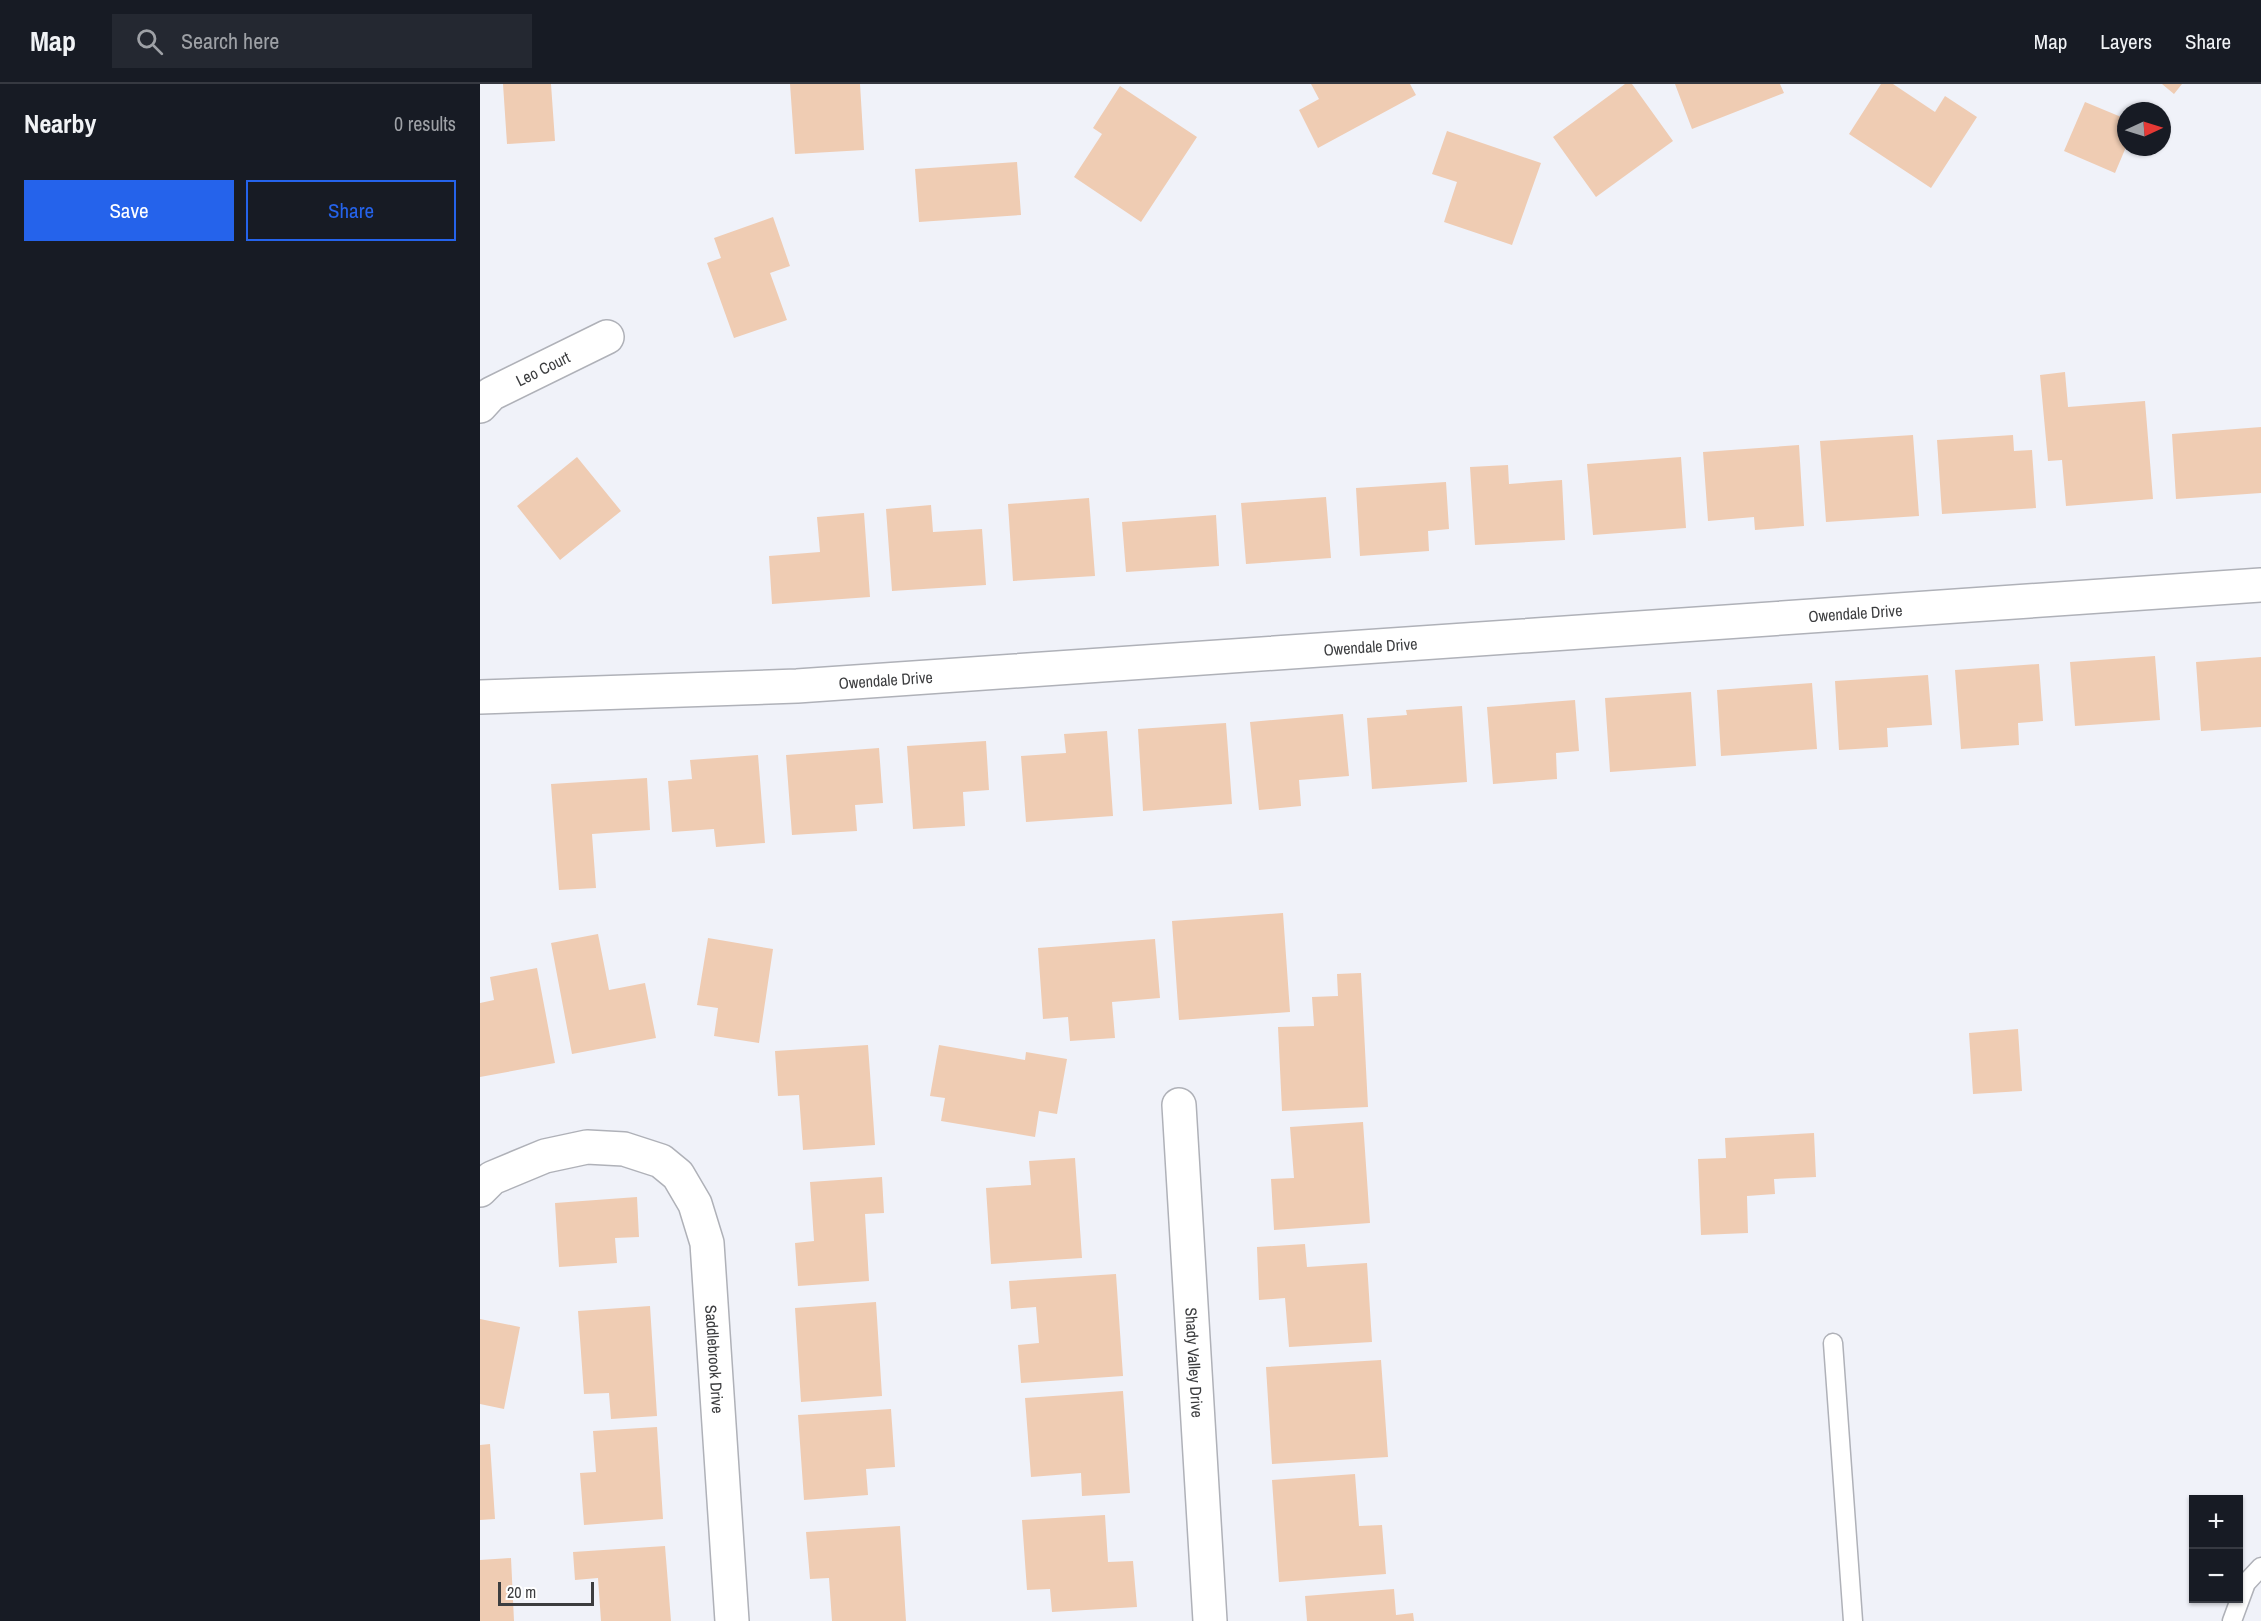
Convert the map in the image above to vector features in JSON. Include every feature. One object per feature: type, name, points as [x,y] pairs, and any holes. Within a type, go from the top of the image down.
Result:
[{"type":"street","name":"Leo Court","points":[[480,406],[491,394],[608,337]]},
{"type":"street","name":"Owendale Drive","points":[[480,697],[809,685],[2261,585]]},
{"type":"street","name":"Shady Valley Drive","points":[[1179,1104],[1210,1621]]},
{"type":"street","name":"Saddlebrook Drive","points":[[480,1190],[492,1178],[545,1156],[587,1147],[614,1148],[661,1161],[678,1175],[695,1204],[707,1243],[732,1621]]},
{"type":"lane","points":[[1833,1343],[1853,1621]]},
{"type":"lane","points":[[2232,1621],[2246,1583],[2261,1567]]},
{"type":"building","points":[[503,84],[551,84],[555,141],[507,144]]},
{"type":"building","points":[[790,84],[860,84],[864,150],[795,154]]},
{"type":"building","points":[[1311,84],[1410,84],[1416,95],[1318,148],[1299,110],[1319,99]]},
{"type":"building","points":[[1625,84],[1632,84],[1673,141],[1596,197],[1553,137]]},
{"type":"building","points":[[1675,84],[1780,84],[1784,93],[1692,129]]},
{"type":"building","points":[[1881,84],[1893,84],[1935,112],[1945,96],[1977,117],[1931,188],[1849,134]]},
{"type":"building","points":[[2162,84],[2182,84],[2174,94]]},
{"type":"building","points":[[1120,86],[1197,137],[1141,222],[1074,177],[1102,134],[1093,128]]},
{"type":"building","points":[[2085,102],[2117,115],[2117,156],[2122,156],[2115,173],[2064,151]]},
{"type":"building","points":[[1447,131],[1541,163],[1512,245],[1444,222],[1457,182],[1432,174]]},
{"type":"building","points":[[1017,162],[1021,215],[919,222],[915,169]]},
{"type":"building","points":[[773,217],[790,266],[770,273],[787,320],[734,338],[707,263],[721,258],[714,238]]},
{"type":"building","points":[[2065,372],[2068,407],[2145,401],[2153,499],[2066,506],[2062,460],[2048,461],[2040,375]]},
{"type":"building","points":[[2261,427],[2261,493],[2176,499],[2172,434]]},
{"type":"building","points":[[1913,435],[1919,516],[1826,522],[1820,441]]},
{"type":"building","points":[[2013,435],[2014,451],[2032,450],[2036,508],[1942,514],[1937,440]]},
{"type":"building","points":[[1799,445],[1804,526],[1755,530],[1754,517],[1708,521],[1703,452]]},
{"type":"building","points":[[577,457],[621,511],[560,560],[517,506]]},
{"type":"building","points":[[1681,457],[1686,528],[1593,535],[1587,464]]},
{"type":"building","points":[[1508,465],[1509,484],[1562,480],[1565,540],[1475,545],[1470,467]]},
{"type":"building","points":[[1446,482],[1449,529],[1428,531],[1429,551],[1360,556],[1356,488]]},
{"type":"building","points":[[1326,497],[1331,558],[1246,564],[1241,503]]},
{"type":"building","points":[[1089,498],[1095,576],[1013,581],[1008,504]]},
{"type":"building","points":[[931,505],[933,532],[982,529],[986,585],[892,591],[886,509]]},
{"type":"building","points":[[864,513],[870,597],[772,604],[769,556],[820,552],[817,517]]},
{"type":"building","points":[[1216,515],[1219,566],[1126,572],[1122,522]]},
{"type":"building","points":[[2155,656],[2160,720],[2075,726],[2070,662]]},
{"type":"building","points":[[2261,657],[2261,727],[2201,731],[2196,662]]},
{"type":"building","points":[[2039,664],[2043,721],[2018,723],[2019,745],[1961,749],[1955,670]]},
{"type":"building","points":[[1928,675],[1932,725],[1887,728],[1888,747],[1839,750],[1835,681]]},
{"type":"building","points":[[1812,683],[1817,749],[1721,756],[1717,690]]},
{"type":"building","points":[[1691,692],[1696,766],[1610,772],[1605,698]]},
{"type":"building","points":[[1575,700],[1579,751],[1556,753],[1557,779],[1493,784],[1487,707]]},
{"type":"building","points":[[1462,706],[1467,782],[1372,789],[1367,718],[1407,715],[1406,710]]},
{"type":"building","points":[[1343,714],[1349,776],[1299,780],[1301,806],[1259,810],[1250,722]]},
{"type":"building","points":[[1226,723],[1232,804],[1143,811],[1138,729]]},
{"type":"building","points":[[1107,731],[1113,816],[1026,822],[1021,756],[1066,753],[1064,734]]},
{"type":"building","points":[[986,741],[989,790],[963,792],[965,826],[913,829],[907,746]]},
{"type":"building","points":[[879,748],[883,803],[855,805],[857,831],[792,835],[786,755]]},
{"type":"building","points":[[758,755],[765,843],[716,847],[714,829],[672,832],[668,781],[692,779],[690,760]]},
{"type":"building","points":[[647,778],[650,830],[592,834],[596,888],[559,890],[551,784]]},
{"type":"building","points":[[1283,913],[1290,1012],[1179,1020],[1172,921]]},
{"type":"building","points":[[598,934],[609,990],[645,983],[656,1038],[572,1054],[551,943]]},
{"type":"building","points":[[708,938],[773,949],[759,1043],[714,1036],[718,1008],[697,1005]]},
{"type":"building","points":[[1155,939],[1160,998],[1112,1002],[1115,1038],[1070,1041],[1068,1017],[1043,1019],[1038,948]]},
{"type":"building","points":[[537,968],[555,1063],[480,1077],[480,1003],[494,1000],[490,977]]},
{"type":"building","points":[[1361,973],[1368,1107],[1282,1111],[1278,1027],[1314,1026],[1312,997],[1338,996],[1337,974]]},
{"type":"building","points":[[2018,1029],[2022,1091],[1973,1094],[1969,1033]]},
{"type":"building","points":[[868,1045],[875,1145],[803,1150],[799,1095],[778,1096],[775,1051]]},
{"type":"building","points":[[939,1045],[1025,1060],[1026,1052],[1067,1059],[1057,1114],[1039,1111],[1035,1137],[941,1121],[945,1098],[930,1096]]},
{"type":"building","points":[[1363,1122],[1370,1223],[1274,1230],[1271,1179],[1294,1178],[1290,1127]]},
{"type":"building","points":[[1814,1133],[1816,1177],[1774,1179],[1775,1194],[1747,1196],[1748,1233],[1701,1235],[1698,1159],[1726,1158],[1725,1138]]},
{"type":"building","points":[[1075,1158],[1082,1258],[991,1264],[986,1188],[1031,1185],[1029,1161]]},
{"type":"building","points":[[882,1177],[884,1213],[865,1214],[869,1281],[798,1286],[795,1243],[814,1241],[810,1182]]},
{"type":"building","points":[[637,1197],[639,1237],[615,1238],[617,1263],[559,1267],[555,1203]]},
{"type":"building","points":[[1305,1244],[1307,1267],[1367,1263],[1372,1342],[1289,1347],[1285,1298],[1259,1300],[1257,1247]]},
{"type":"building","points":[[1116,1274],[1123,1376],[1021,1383],[1018,1345],[1039,1343],[1036,1307],[1011,1309],[1009,1281]]},
{"type":"building","points":[[876,1302],[882,1396],[801,1402],[795,1308]]},
{"type":"building","points":[[650,1306],[657,1416],[611,1419],[609,1393],[584,1394],[578,1311]]},
{"type":"building","points":[[480,1319],[520,1327],[504,1409],[480,1404]]},
{"type":"building","points":[[1381,1360],[1388,1457],[1272,1464],[1266,1367]]},
{"type":"building","points":[[1123,1391],[1130,1493],[1082,1496],[1081,1473],[1031,1477],[1025,1398]]},
{"type":"building","points":[[891,1409],[895,1467],[866,1469],[868,1495],[804,1500],[798,1415]]},
{"type":"building","points":[[657,1427],[663,1519],[584,1525],[580,1473],[596,1472],[593,1431]]},
{"type":"building","points":[[490,1444],[495,1519],[480,1520],[480,1445]]},
{"type":"building","points":[[1355,1474],[1359,1526],[1382,1525],[1386,1574],[1279,1582],[1272,1480]]},
{"type":"building","points":[[1105,1515],[1108,1562],[1133,1561],[1137,1607],[1052,1612],[1050,1589],[1027,1590],[1022,1520]]},
{"type":"building","points":[[900,1526],[906,1621],[832,1621],[829,1578],[810,1579],[806,1532]]},
{"type":"building","points":[[665,1546],[671,1621],[601,1621],[598,1578],[575,1580],[573,1552]]},
{"type":"building","points":[[511,1558],[514,1621],[480,1621],[480,1560]]},
{"type":"building","points":[[1394,1589],[1396,1615],[1413,1613],[1414,1621],[1307,1621],[1305,1596]]}]
